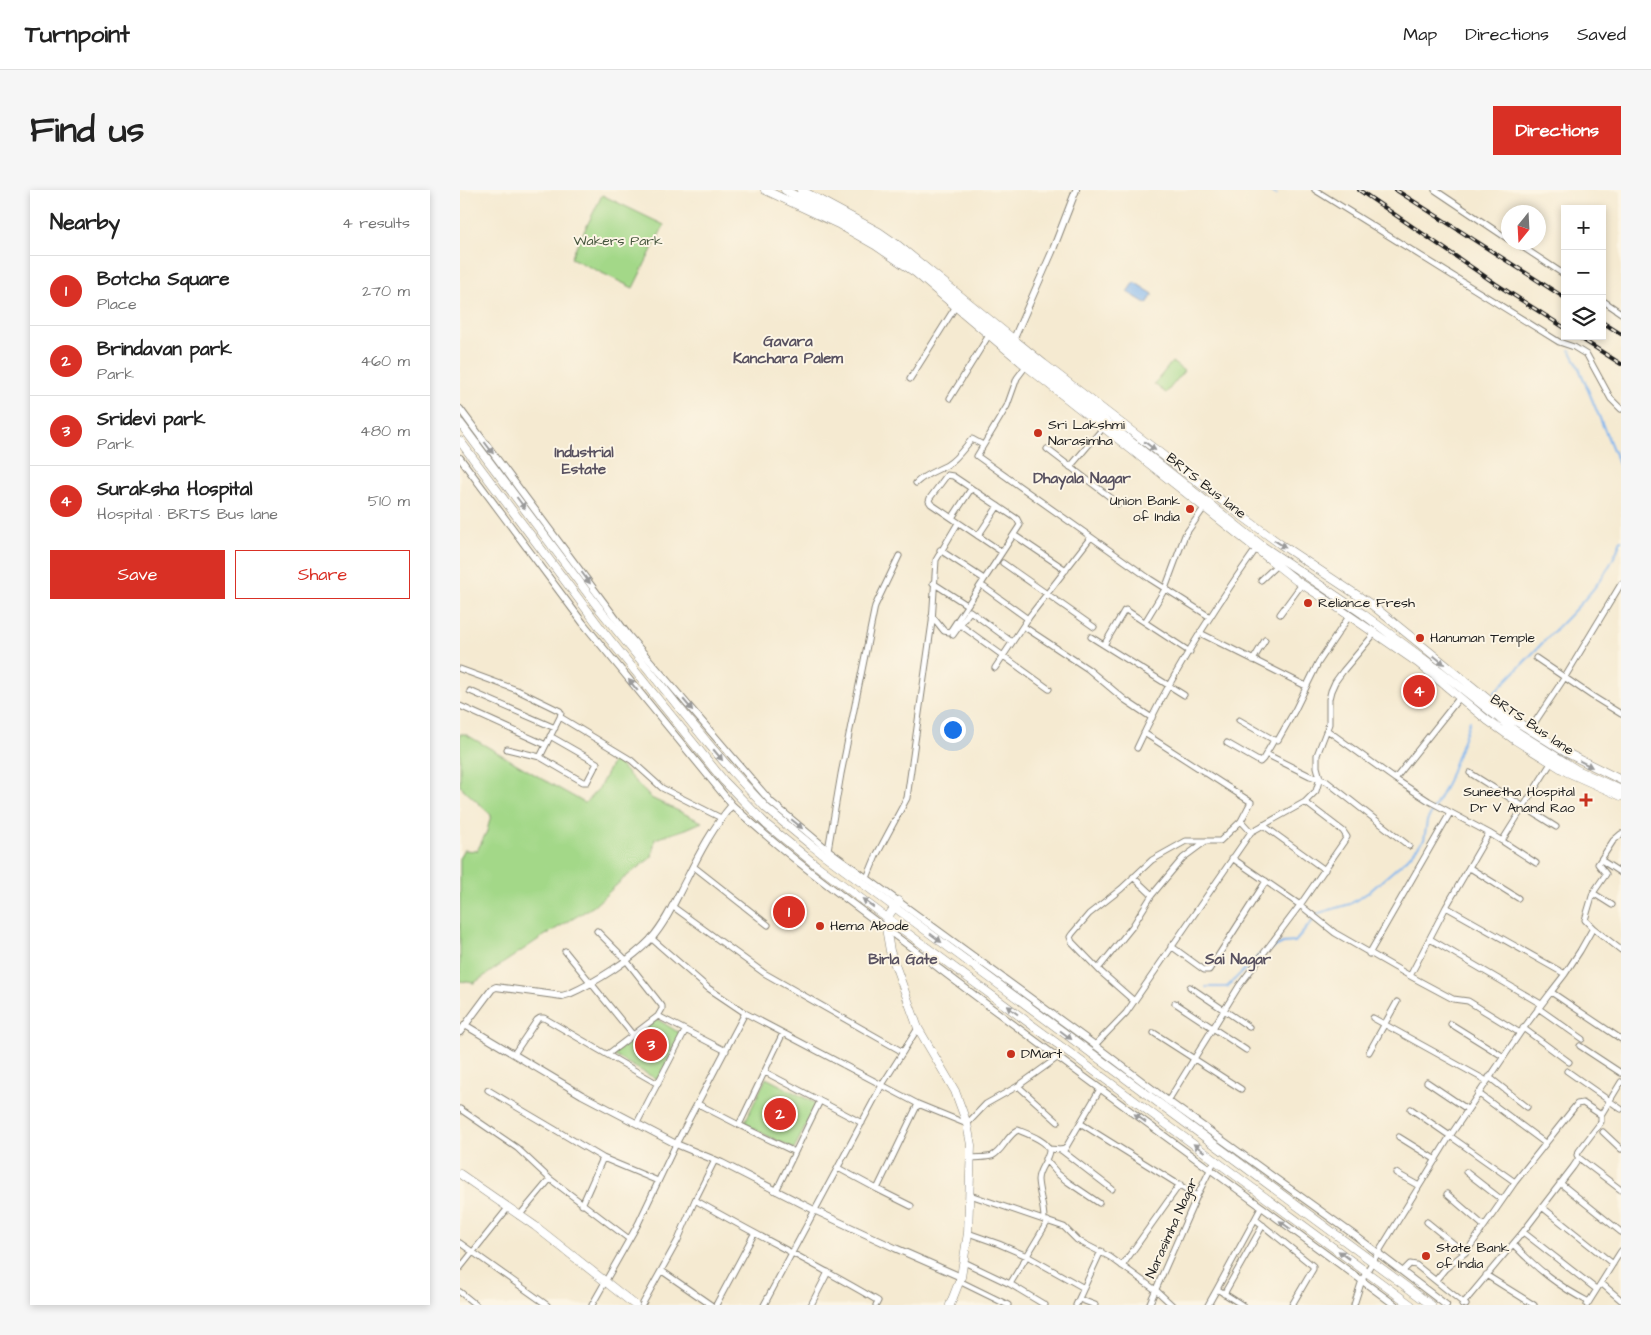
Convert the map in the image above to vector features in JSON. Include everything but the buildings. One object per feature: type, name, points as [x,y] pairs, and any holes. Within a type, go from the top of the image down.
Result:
[{"type":"main road","points":[[765,190],[840,225],[875,245],[916,273],[989,335],[1011,346],[1280,544],[1372,605],[1529,731],[1588,765],[1621,780],[1620,792],[1551,763],[1487,720],[1460,696],[1375,632],[1302,584],[1026,366],[1011,346],[957,291],[879,232],[802,190]]},
{"type":"main road","name":"BRTS Bus lane","points":[[785,190],[854,226],[898,254],[954,296],[1011,346],[1261,545],[1363,614],[1440,671],[1514,730],[1577,770],[1620,792]]},
{"type":"main road","points":[[460,422],[601,611],[732,771],[766,808],[796,834],[897,904],[1431,1305]]},
{"type":"main road","points":[[460,441],[596,623],[724,781],[767,825],[816,865],[887,918],[1411,1305]]},
{"type":"main road","points":[[897,904],[887,918],[886,928],[890,951],[918,1028],[955,1090],[967,1124],[972,1158],[968,1233],[964,1262],[950,1305]]},
{"type":"main road","points":[[460,1174],[519,1216],[635,1305]]},
{"type":"street","points":[[1011,346],[1052,252],[1076,190]]},
{"type":"street","points":[[1315,190],[1551,337],[1580,350],[1587,355],[1611,398],[1621,408]]},
{"type":"street","points":[[1435,190],[1501,234]]},
{"type":"street","points":[[1526,250],[1561,272]]},
{"type":"street","points":[[1606,303],[1621,313]]},
{"type":"street","points":[[910,379],[956,306]]},
{"type":"street","points":[[950,398],[989,335]]},
{"type":"street","points":[[1026,366],[1017,378],[1007,406],[983,445],[978,457],[1165,589],[1210,617]]},
{"type":"street","points":[[460,408],[628,635],[771,802],[897,904],[1095,1045],[1168,1101],[1379,1253],[1446,1305]]},
{"type":"street","points":[[1070,467],[1103,428]]},
{"type":"street","points":[[916,483],[921,478],[947,465],[972,439],[983,445]]},
{"type":"street","points":[[1047,449],[1119,504]]},
{"type":"street","points":[[460,458],[583,623],[732,805],[799,864],[1057,1058],[1395,1305]]},
{"type":"street","points":[[932,616],[944,631],[948,632],[967,605],[1020,525],[1017,519],[953,476],[947,475],[930,498],[931,504],[1002,552]]},
{"type":"street","points":[[952,518],[971,489]]},
{"type":"street","points":[[978,536],[998,506]]},
{"type":"street","points":[[1145,622],[1165,589],[1182,541],[1204,508]]},
{"type":"street","points":[[867,878],[876,856],[907,798],[932,616],[936,560],[940,550],[958,523]]},
{"type":"street","points":[[1018,537],[1066,570]]},
{"type":"street","points":[[994,668],[1046,594],[1091,537]]},
{"type":"street","points":[[1137,748],[1200,633],[1256,549]]},
{"type":"street","points":[[940,550],[984,579]]},
{"type":"street","points":[[828,850],[874,606],[899,556]]},
{"type":"street","points":[[1003,563],[1094,627]]},
{"type":"street","points":[[1261,580],[1277,565]]},
{"type":"street","points":[[933,583],[967,605]]},
{"type":"street","points":[[1280,614],[1302,584]]},
{"type":"street","points":[[1529,731],[1565,677],[1621,584]]},
{"type":"street","points":[[984,587],[1028,619]]},
{"type":"street","points":[[953,635],[970,611],[1012,642]]},
{"type":"street","points":[[1104,645],[1124,611],[1129,611],[1190,652]]},
{"type":"street","points":[[1239,720],[1277,741],[1318,663],[1350,615]]},
{"type":"street","points":[[959,624],[1049,689]]},
{"type":"street","points":[[1023,626],[1088,669],[1125,700],[1152,718]]},
{"type":"street","points":[[1095,1045],[1126,1013],[1250,832],[1305,802],[1316,791],[1320,778],[1317,760],[1327,730],[1329,699],[1335,682],[1375,632]]},
{"type":"street","points":[[1200,633],[1306,686]]},
{"type":"street","points":[[1091,638],[1184,695]]},
{"type":"street","points":[[1252,660],[1265,640]]},
{"type":"street","points":[[1536,658],[1621,714]]},
{"type":"street","points":[[460,669],[518,690],[562,712],[540,757]]},
{"type":"street","points":[[470,691],[554,728]]},
{"type":"street","points":[[1396,779],[1460,696]]},
{"type":"street","points":[[460,706],[546,745]]},
{"type":"street","points":[[560,717],[631,760],[662,788],[721,818]]},
{"type":"street","points":[[1327,730],[1429,801],[1489,833],[1536,863]]},
{"type":"street","points":[[1134,1001],[1098,969],[1072,942],[1070,937],[1089,914],[1121,889],[1152,860],[1186,841],[1220,841],[1241,821],[1251,802],[1144,733]]},
{"type":"street","points":[[506,749],[540,757],[585,783],[588,781],[597,765],[595,762],[550,736]]},
{"type":"street","points":[[1227,743],[1260,762],[1274,740]]},
{"type":"street","points":[[1266,754],[1310,776],[1326,781],[1409,846]]},
{"type":"street","points":[[1502,841],[1551,763]]},
{"type":"street","points":[[1470,773],[1556,827]]},
{"type":"street","points":[[1168,1101],[1239,986],[1300,905],[1347,837],[1343,831],[1305,802]]},
{"type":"street","points":[[460,1032],[462,1024],[489,992],[496,987],[562,996],[575,992],[626,960],[652,938],[721,818],[732,805]]},
{"type":"street","points":[[1370,954],[1450,813]]},
{"type":"street","points":[[1241,821],[1250,832]]},
{"type":"street","points":[[1263,825],[1325,870]]},
{"type":"street","points":[[1410,976],[1446,907],[1489,833]]},
{"type":"street","points":[[1621,834],[1616,838],[1601,860],[1599,866],[1606,874],[1593,893],[1585,920],[1621,950]]},
{"type":"street","points":[[1098,969],[1132,927],[1152,895],[1183,858],[1206,841]]},
{"type":"street","points":[[1232,858],[1300,905],[1335,933],[1453,999],[1468,1001],[1522,1031],[1568,1062]]},
{"type":"street","points":[[1601,860],[1621,873]]},
{"type":"street","points":[[693,866],[768,925]]},
{"type":"street","points":[[1470,868],[1518,898]]},
{"type":"street","points":[[1133,877],[1152,895]]},
{"type":"street","points":[[1171,946],[1204,970],[1209,970],[1266,882]]},
{"type":"street","points":[[1593,893],[1612,905]]},
{"type":"street","points":[[672,906],[764,973],[903,1052]]},
{"type":"street","points":[[1446,907],[1565,974]]},
{"type":"street","points":[[1354,1305],[1367,1271],[1467,1109],[1565,974],[1593,928]]},
{"type":"street","points":[[598,931],[626,960],[662,1006],[658,1016],[608,1054]]},
{"type":"street","points":[[652,938],[708,988],[745,1013],[918,1104],[967,1124],[986,1104],[1018,1086],[1057,1058]]},
{"type":"street","points":[[1430,938],[1540,1006],[1582,1039]]},
{"type":"street","points":[[566,951],[633,1035]]},
{"type":"street","points":[[1190,987],[1249,1027]]},
{"type":"street","points":[[1551,992],[1621,1039]]},
{"type":"street","points":[[1369,1052],[1397,1002]]},
{"type":"street","points":[[1175,1003],[1246,1050]]},
{"type":"street","points":[[592,1305],[629,1239],[676,1144],[745,1013]]},
{"type":"street","points":[[658,1016],[726,1051]]},
{"type":"street","points":[[514,1054],[540,1018],[544,1018],[658,1084]]},
{"type":"street","points":[[1373,1018],[1488,1079],[1527,1107]]},
{"type":"street","points":[[462,1024],[582,1095],[676,1144],[715,1160],[816,1211],[960,1279],[1008,1305]]},
{"type":"street","points":[[1451,1024],[1504,1057]]},
{"type":"street","points":[[764,1305],[882,1085],[918,1028]]},
{"type":"street","points":[[637,1123],[685,1031]]},
{"type":"street","points":[[739,1124],[783,1033]]},
{"type":"street","points":[[1154,1033],[1240,1089]]},
{"type":"street","points":[[1580,1046],[1621,1073]]},
{"type":"street","points":[[1567,1071],[1621,1109]]},
{"type":"street","points":[[765,1072],[862,1123]]},
{"type":"street","points":[[1427,1082],[1467,1109]]},
{"type":"street","points":[[1621,1082],[1601,1115],[1601,1122],[1578,1151],[1577,1155],[1621,1190]]},
{"type":"street","points":[[1018,1086],[1058,1122]]},
{"type":"street","points":[[1061,1150],[1067,1145],[1100,1089]]},
{"type":"street","points":[[488,1090],[603,1158],[658,1181]]},
{"type":"street","points":[[1478,1093],[1545,1144]]},
{"type":"street","points":[[776,1191],[820,1101]]},
{"type":"street","points":[[1436,1280],[1445,1269],[1465,1253],[1515,1182],[1580,1102],[1601,1115]]},
{"type":"street","points":[[698,1104],[795,1152]]},
{"type":"street","points":[[877,1189],[918,1104]]},
{"type":"street","points":[[460,1109],[517,1148],[550,1179],[629,1239]]},
{"type":"street","points":[[1411,1109],[1515,1182]]},
{"type":"street","points":[[1080,1123],[1197,1196]]},
{"type":"street","points":[[972,1158],[990,1157],[995,1154],[1011,1135],[1018,1130],[1036,1138],[1049,1149],[1061,1150],[1112,1189]]},
{"type":"street","points":[[1603,1132],[1621,1149]]},
{"type":"street","points":[[1399,1137],[1436,1160]]},
{"type":"street","points":[[1010,1284],[1046,1220],[1038,1182],[1049,1149]]},
{"type":"street","points":[[582,1205],[603,1158]]},
{"type":"street","points":[[1404,1272],[1410,1264],[1416,1265],[1464,1304],[1523,1232],[1579,1158]]},
{"type":"street","points":[[1045,1159],[1058,1174],[1099,1203]]},
{"type":"street","points":[[642,1305],[678,1240],[715,1160]]},
{"type":"street","name":"Narasimha Nagar","points":[[1149,1305],[1215,1160]]},
{"type":"street","points":[[838,1168],[911,1206]]},
{"type":"street","points":[[1466,1172],[1502,1200]]},
{"type":"street","points":[[1396,1173],[1419,1186]]},
{"type":"street","points":[[519,1216],[550,1179]]},
{"type":"street","points":[[1122,1266],[1180,1184]]},
{"type":"street","points":[[1560,1184],[1621,1232]]},
{"type":"street","points":[[1447,1194],[1484,1226]]},
{"type":"street","points":[[970,1195],[1064,1226],[1077,1240],[1100,1251],[1122,1266],[1157,1291],[1172,1305]]},
{"type":"street","points":[[695,1200],[754,1234],[828,1272],[877,1303],[884,1305]]},
{"type":"street","points":[[1542,1207],[1613,1264]]},
{"type":"street","points":[[460,1268],[508,1208]]},
{"type":"street","points":[[1208,1305],[1261,1208]]},
{"type":"street","points":[[1254,1219],[1312,1263],[1313,1269],[1292,1305]]},
{"type":"street","points":[[1427,1222],[1465,1253]]},
{"type":"street","points":[[1224,1294],[1262,1225]]},
{"type":"street","points":[[1523,1232],[1596,1290]]},
{"type":"street","points":[[968,1233],[1027,1256],[1084,1288]]},
{"type":"street","points":[[716,1305],[754,1234]]},
{"type":"street","points":[[460,1243],[547,1305]]},
{"type":"street","points":[[1513,1244],[1543,1273],[1588,1303],[1620,1253]]},
{"type":"street","points":[[1076,1305],[1100,1251]]},
{"type":"street","points":[[964,1262],[1010,1284],[1045,1305]]},
{"type":"street","points":[[662,1271],[711,1305]]},
{"type":"street","points":[[811,1305],[828,1272]]},
{"type":"street","points":[[1486,1275],[1534,1305]]},
{"type":"street","points":[[1601,1283],[1621,1300]]},
{"type":"street","points":[[1217,1289],[1242,1305]]},
{"type":"street","points":[[460,1292],[476,1305]]},
{"type":"street","points":[[1079,1299],[1095,1305]]},
{"type":"green space","name":"Wakers Park","points":[[602,195],[664,225],[633,288],[571,258]]},
{"type":"green space","points":[[1172,362],[1184,371],[1166,393],[1154,384]]},
{"type":"green space","points":[[460,734],[465,734],[585,803],[599,788],[614,759],[651,798],[702,822],[655,839],[652,857],[623,879],[594,906],[539,939],[474,983],[460,981],[460,857],[464,850],[477,851],[487,831],[491,815],[460,786]]},
{"type":"green space","points":[[657,1019],[681,1034],[658,1080],[613,1055]]},
{"type":"green space","points":[[766,1078],[817,1104],[794,1149],[744,1124]]},
{"type":"water","points":[[1134,282],[1153,294],[1147,304],[1127,292]]},
{"type":"waterway","points":[[1269,190],[1277,195]]},
{"type":"waterway","points":[[1570,350],[1621,469]]},
{"type":"waterway","points":[[1494,693],[1592,591],[1609,567],[1621,540]]},
{"type":"waterway","points":[[1268,950],[1283,943],[1295,942],[1319,913],[1350,904],[1369,892],[1407,859],[1424,840],[1427,821],[1447,784],[1470,721]]},
{"type":"waterway","points":[[1206,987],[1227,987],[1260,954]]},
{"type":"railway","points":[[1359,190],[1496,284],[1561,325]]},
{"type":"railway","points":[[1396,190],[1561,295]]},
{"type":"railway","points":[[1606,325],[1621,334]]},
{"type":"railway","points":[[1583,340],[1621,364]]},
{"type":"place","name":"Sri Lakshmi Narasimha","points":[[1038,433]]},
{"type":"place","name":"Union Bank of India","points":[[1190,509]]},
{"type":"place","name":"Reliance Fresh","points":[[1308,603]]},
{"type":"place","name":"Hanuman Temple","points":[[1420,638]]},
{"type":"place","name":"Suraksha Hospital","points":[[1419,691]]},
{"type":"place","name":"Suneetha Hospital Dr V Anand Rao","points":[[1586,800]]},
{"type":"place","name":"Botcha Square","points":[[789,912]]},
{"type":"place","name":"Hema Abode","points":[[820,926]]},
{"type":"place","name":"Sridevi park","points":[[651,1045]]},
{"type":"place","name":"DMart","points":[[1011,1054]]},
{"type":"place","name":"Brindavan park","points":[[780,1114]]},
{"type":"place","name":"State Bank of India","points":[[1426,1256]]},
{"type":"district","name":"Gavara Kanchara Palem","points":[[788,350]]},
{"type":"district","name":"Industrial Estate","points":[[584,460]]},
{"type":"district","name":"Dhayala Nagar","points":[[1082,478]]},
{"type":"district","name":"Birla Gate","points":[[903,959]]},
{"type":"district","name":"Sai Nagar","points":[[1238,959]]}]
